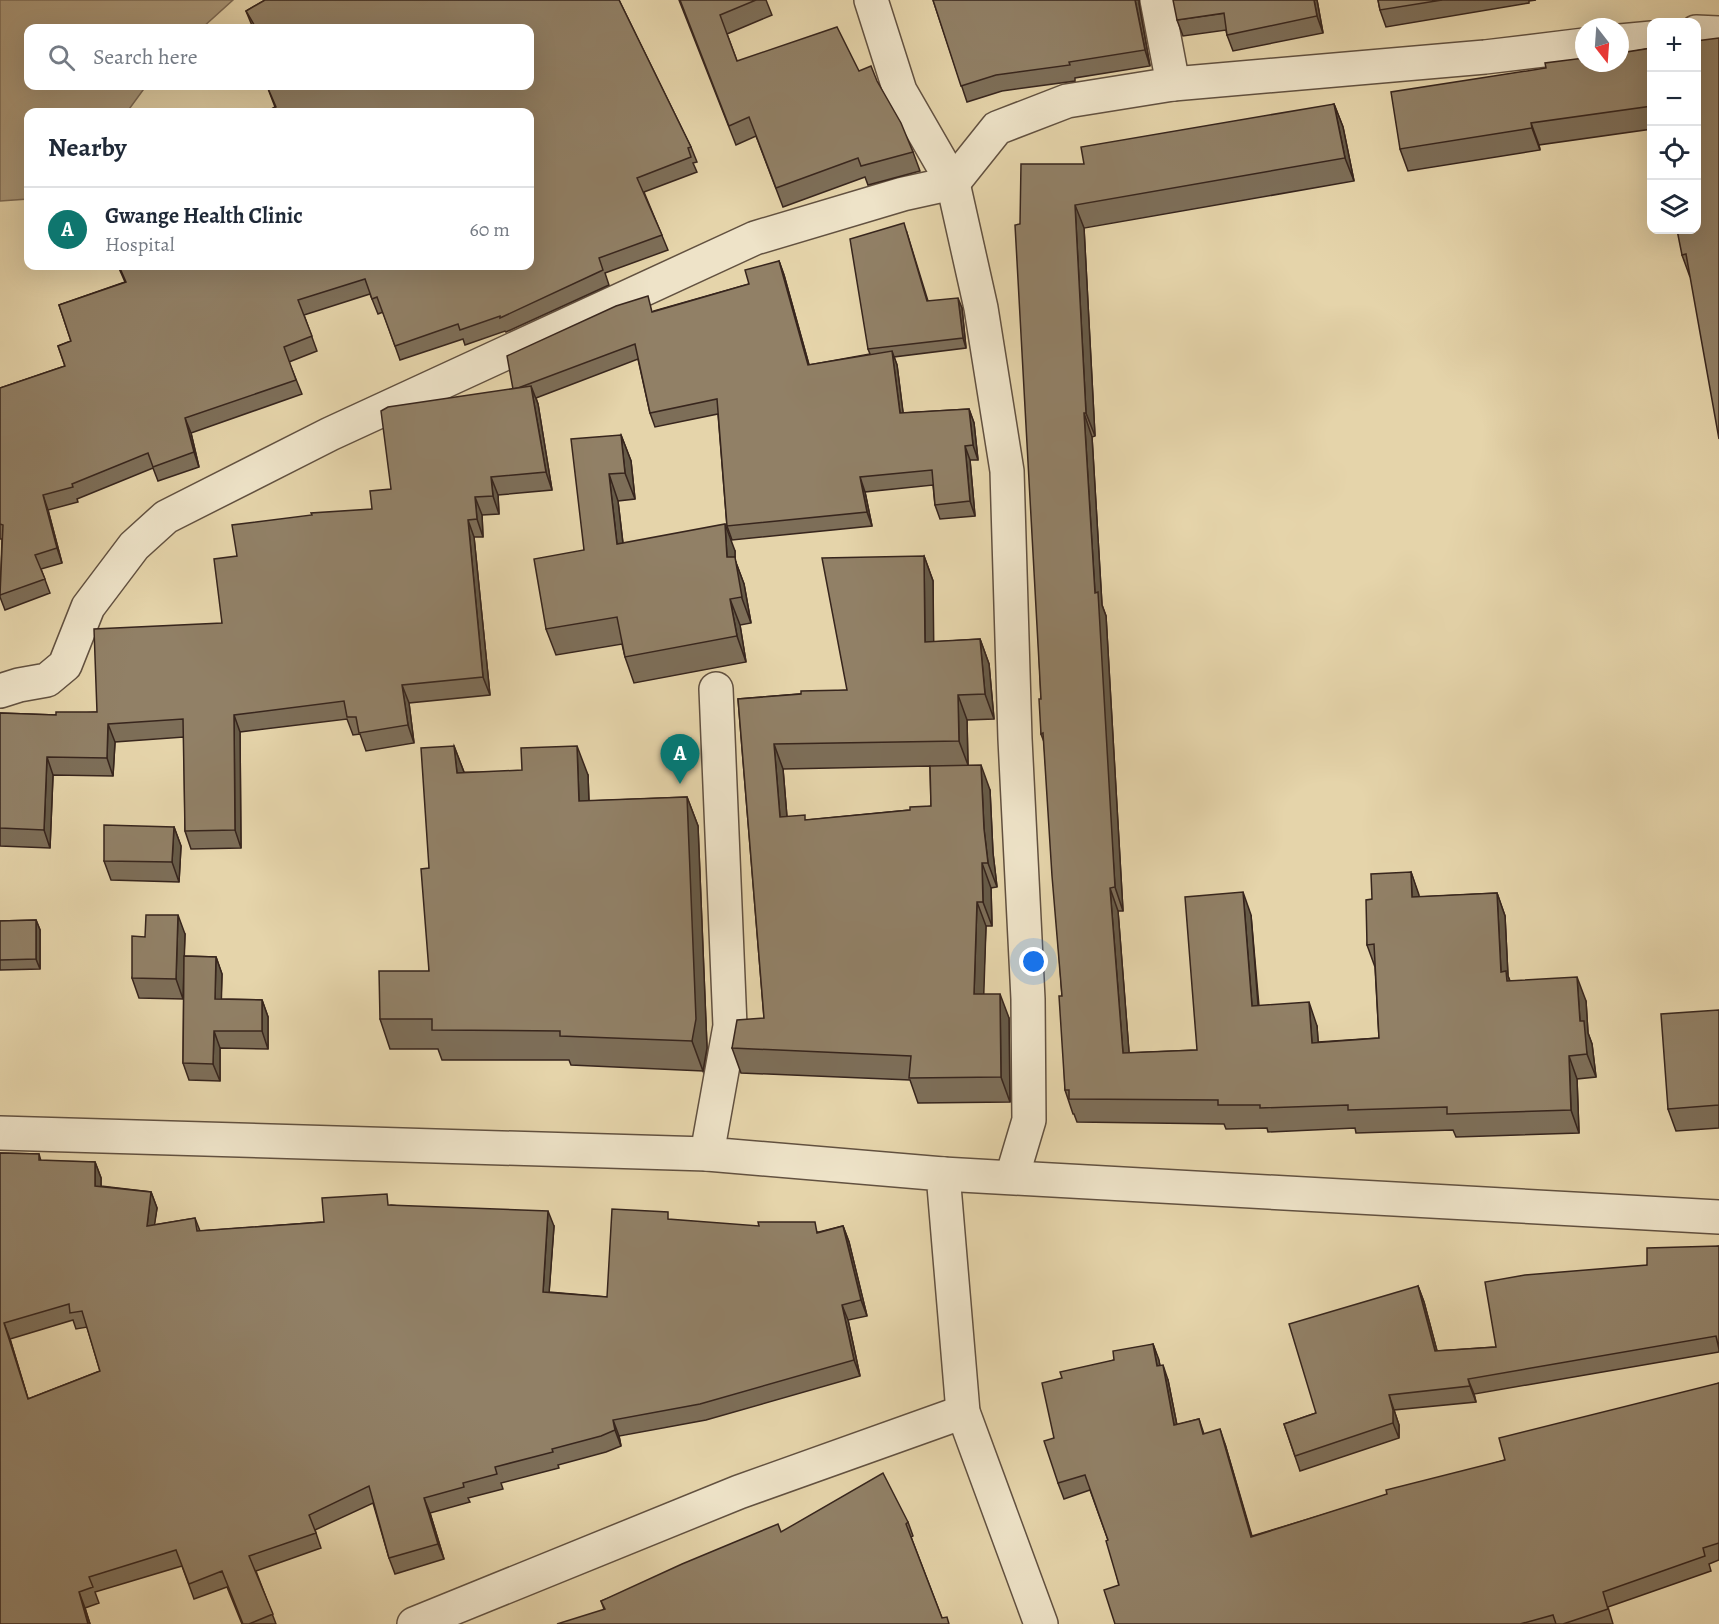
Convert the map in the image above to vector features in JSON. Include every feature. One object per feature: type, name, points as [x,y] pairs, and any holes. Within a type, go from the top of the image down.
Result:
[{"type":"street","points":[[872,0],[900,91],[953,183],[981,308],[1007,471],[1015,739],[1028,999],[1029,1120],[1012,1177]]},
{"type":"street","points":[[1157,0],[1173,84]]},
{"type":"street","points":[[1701,32],[1719,33]]},
{"type":"street","points":[[1629,40],[1647,38]]},
{"type":"street","points":[[0,692],[19,685],[47,680],[65,664],[88,607],[134,546],[166,517],[330,434],[755,238],[903,194],[953,183],[996,128],[1066,101],[1173,84],[1485,57],[1575,46]]},
{"type":"street","points":[[707,1154],[730,1026],[716,689]]},
{"type":"street","points":[[0,1133],[707,1154],[943,1174],[1719,1217]]},
{"type":"street","points":[[943,1174],[963,1412],[1041,1624]]},
{"type":"street","points":[[414,1624],[738,1492],[963,1412]]},
{"type":"shaded area","points":[[0,0],[233,0],[206,24],[24,24],[24,90],[143,90],[130,108],[24,108],[24,199],[0,201]]},
{"type":"building","points":[[265,0],[619,0],[691,147],[688,148],[691,157],[637,178],[662,235],[599,258],[603,270],[500,318],[500,316],[460,330],[458,324],[395,346],[377,297],[372,299],[365,279],[298,300],[312,336],[284,347],[296,380],[185,418],[194,452],[153,467],[148,453],[72,484],[73,487],[43,495],[57,548],[35,555],[45,579],[0,595],[3,525],[0,524],[0,388],[65,366],[58,346],[71,341],[59,305],[126,282],[121,270],[534,270],[534,108],[274,108],[276,107],[269,90],[534,90],[534,24],[254,24],[246,11]]},
{"type":"building","points":[[680,0],[756,0],[720,15],[737,61],[837,27],[859,71],[871,66],[901,123],[913,152],[861,166],[858,158],[776,188],[749,117],[729,126]]},
{"type":"building","points":[[933,0],[1135,0],[1145,50],[1069,62],[1070,65],[996,75],[961,86]]},
{"type":"building","points":[[1173,0],[1314,0],[1317,16],[1227,35],[1224,13],[1177,20]]},
{"type":"building","points":[[1378,0],[1442,0],[1380,10]]},
{"type":"building","points":[[1719,38],[1719,439],[1686,254],[1682,255],[1678,234],[1701,234],[1701,40]]},
{"type":"building","points":[[1647,49],[1647,107],[1531,123],[1532,128],[1400,149],[1391,92],[1546,68],[1545,63],[1575,59],[1575,72],[1629,72],[1629,52]]},
{"type":"building","points":[[1334,104],[1345,158],[1075,205],[1086,413],[1084,413],[1095,593],[1098,592],[1115,887],[1110,888],[1123,1053],[1197,1050],[1185,897],[1243,892],[1252,1006],[1309,1002],[1312,1043],[1379,1038],[1374,944],[1367,945],[1366,900],[1372,899],[1371,874],[1411,872],[1412,897],[1497,893],[1501,972],[1506,971],[1507,981],[1577,977],[1580,1021],[1584,1021],[1587,1054],[1569,1056],[1571,1110],[1447,1114],[1447,1107],[1348,1110],[1348,1105],[1260,1108],[1260,1105],[1218,1105],[1218,1100],[1069,1099],[1069,1090],[1065,1090],[1059,996],[1062,996],[1043,733],[1041,734],[1015,225],[1020,224],[1021,164],[1084,164],[1081,147]]},
{"type":"building","points":[[904,223],[927,301],[958,298],[963,338],[868,349],[850,239]]},
{"type":"building","points":[[779,261],[808,365],[892,351],[900,413],[969,409],[973,445],[965,446],[970,501],[935,505],[932,470],[860,477],[867,512],[727,526],[717,399],[650,413],[635,344],[513,389],[507,356],[616,306],[648,296],[652,312],[749,284],[745,270]]},
{"type":"building","points":[[531,386],[546,472],[491,477],[493,496],[475,497],[477,519],[468,520],[483,677],[402,685],[408,725],[359,733],[356,717],[347,717],[344,701],[234,715],[235,830],[185,831],[183,719],[108,724],[107,758],[47,757],[44,830],[0,828],[0,713],[56,715],[56,712],[97,712],[94,629],[222,623],[214,559],[237,556],[232,525],[312,515],[311,513],[372,509],[370,491],[391,489],[381,411],[388,407]]},
{"type":"building","points":[[621,435],[625,473],[609,474],[617,544],[725,524],[727,557],[735,557],[742,597],[730,599],[737,636],[625,657],[617,617],[546,629],[534,559],[584,550],[571,439]]},
{"type":"building","points":[[924,556],[925,642],[980,639],[985,694],[958,695],[959,741],[774,744],[780,817],[805,815],[805,820],[931,806],[930,766],[981,765],[988,863],[982,863],[983,902],[977,902],[974,994],[1000,994],[1001,1077],[909,1078],[911,1056],[732,1048],[737,1020],[764,1018],[738,699],[801,694],[801,691],[847,690],[822,558]]},
{"type":"building","points":[[454,746],[457,773],[522,770],[521,748],[577,746],[579,801],[687,797],[696,1019],[692,1041],[560,1036],[560,1031],[432,1030],[432,1019],[380,1019],[379,971],[429,971],[421,869],[429,868],[421,748]]},
{"type":"building","points":[[104,825],[174,827],[172,862],[104,861]]},
{"type":"building","points":[[146,915],[178,915],[176,979],[132,978],[132,936],[145,937]]},
{"type":"building","points":[[36,920],[36,959],[0,960],[0,921]]},
{"type":"building","points":[[184,956],[216,957],[215,999],[262,1000],[262,1031],[214,1031],[213,1064],[183,1063]]},
{"type":"building","points":[[1719,1010],[1719,1105],[1668,1109],[1661,1014]]},
{"type":"building","points":[[0,1153],[39,1154],[39,1160],[95,1162],[95,1186],[151,1192],[147,1226],[195,1218],[197,1231],[324,1222],[322,1198],[387,1194],[388,1205],[548,1211],[543,1292],[607,1297],[612,1209],[668,1212],[668,1219],[759,1226],[758,1222],[815,1222],[817,1233],[843,1226],[861,1300],[842,1305],[854,1360],[700,1404],[613,1420],[615,1430],[601,1436],[552,1449],[553,1452],[495,1467],[497,1474],[463,1483],[464,1487],[424,1498],[438,1544],[389,1558],[369,1486],[309,1515],[316,1533],[249,1556],[273,1614],[249,1624],[243,1624],[222,1571],[189,1584],[176,1550],[89,1577],[93,1587],[79,1592],[88,1624],[0,1624]],"holes":[[[69,1304],[70,1313],[82,1311],[100,1371],[28,1399],[4,1323]]]},
{"type":"building","points":[[1719,1246],[1719,1349],[1716,1336],[1468,1379],[1470,1386],[1389,1395],[1393,1410],[1393,1423],[1295,1456],[1284,1424],[1316,1413],[1289,1324],[1418,1286],[1435,1351],[1496,1347],[1485,1282],[1525,1275],[1647,1265],[1647,1248]]},
{"type":"building","points":[[1153,1344],[1157,1366],[1163,1365],[1174,1425],[1199,1419],[1203,1434],[1220,1429],[1251,1537],[1387,1494],[1386,1490],[1505,1460],[1499,1438],[1719,1383],[1719,1543],[1703,1548],[1705,1556],[1603,1592],[1608,1609],[1563,1624],[1556,1624],[1553,1615],[1520,1624],[1115,1624],[1104,1590],[1119,1585],[1106,1541],[1108,1540],[1085,1475],[1058,1483],[1044,1441],[1054,1438],[1042,1383],[1062,1378],[1060,1372],[1114,1360],[1113,1351]]},
{"type":"building","points":[[883,1473],[908,1522],[906,1524],[942,1618],[947,1617],[949,1624],[557,1624],[605,1609],[601,1601],[778,1524],[781,1532]]},
{"type":"place","name":"Gwange Health Clinic","points":[[680,784]]}]
